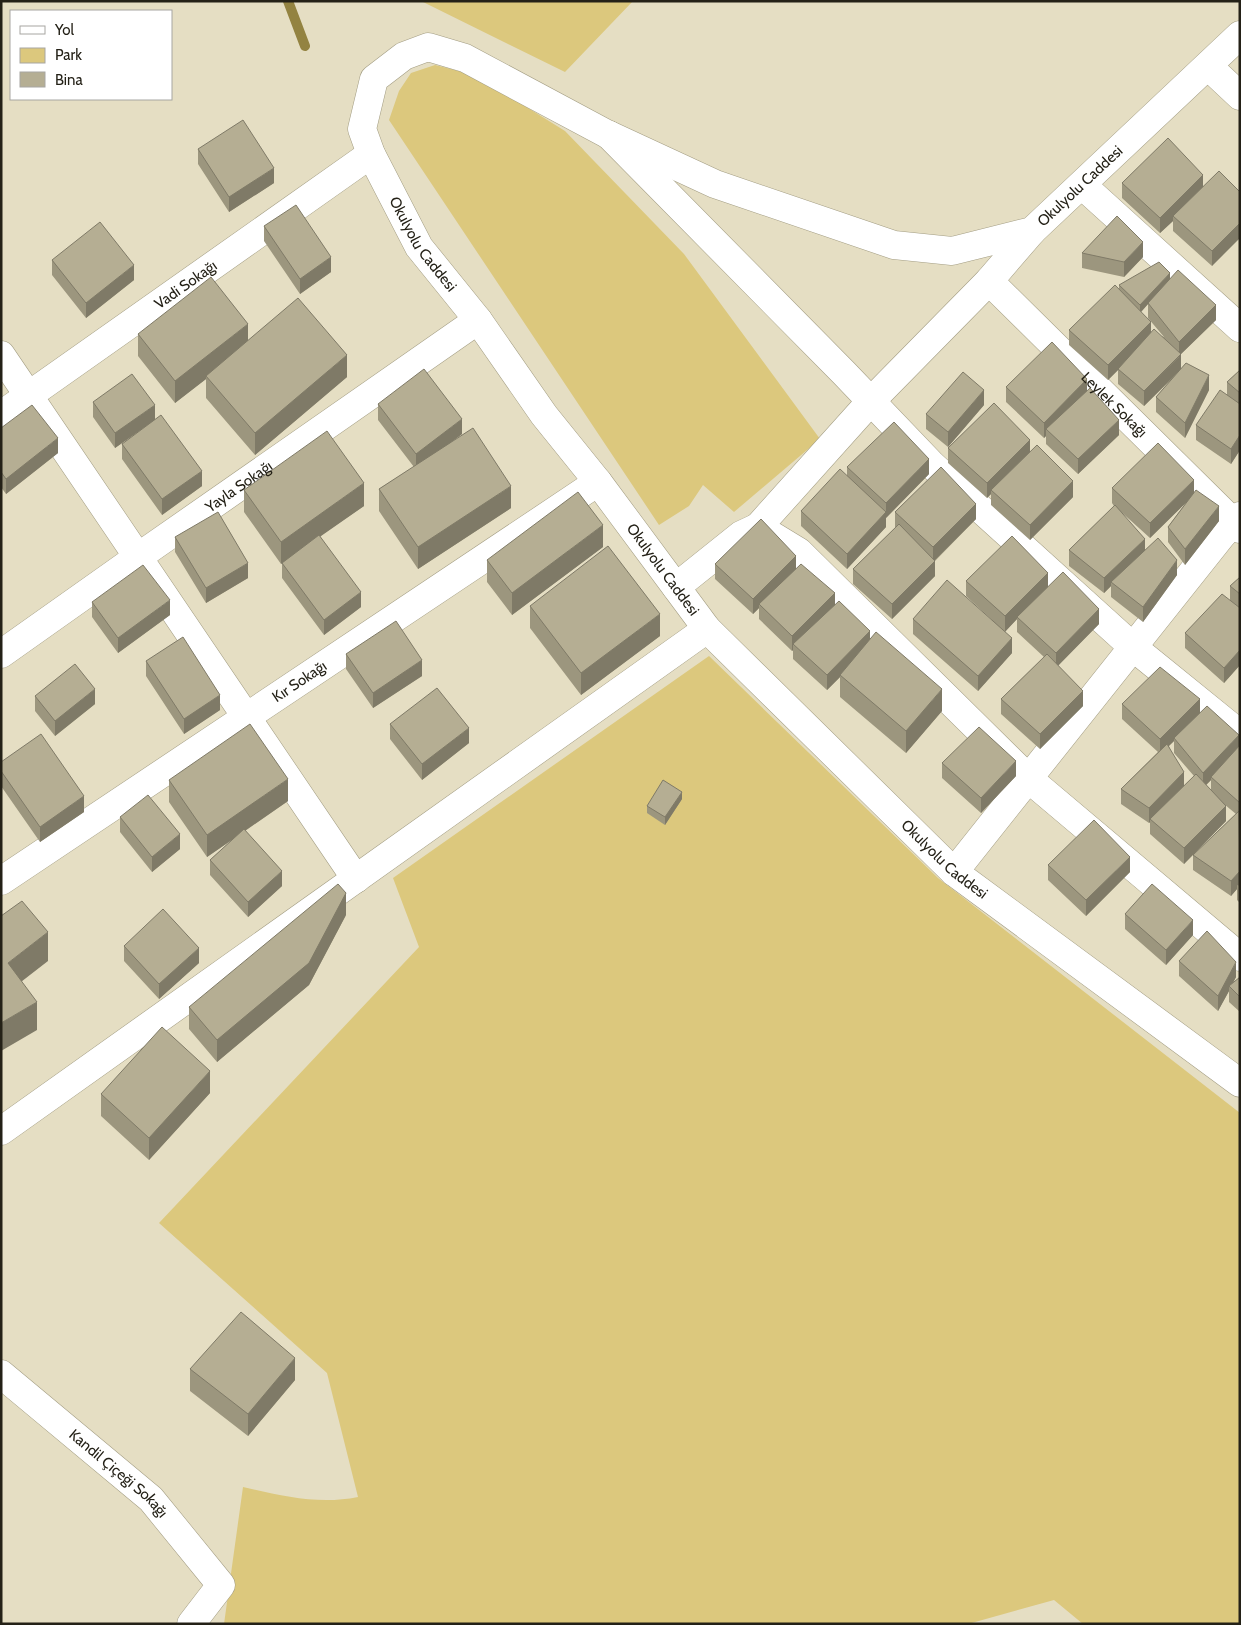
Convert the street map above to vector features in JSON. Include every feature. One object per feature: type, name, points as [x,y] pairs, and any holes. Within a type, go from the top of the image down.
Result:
[{"type":"street","name":"Okulyolu Caddesi","points":[[1240,35],[1032,231],[952,251],[894,245],[715,184],[607,134],[465,58],[428,47],[404,56],[374,79],[362,129],[371,154],[419,246],[478,320],[544,415],[598,482],[707,629],[954,872],[1240,1083]]},
{"type":"street","points":[[1208,66],[1240,96]]},
{"type":"street","points":[[607,134],[932,465],[1134,648],[1240,734]]},
{"type":"street","name":"Vadi Sokağı","points":[[1,415],[371,154]]},
{"type":"street","points":[[1082,185],[1240,328]]},
{"type":"street","points":[[676,587],[741,535],[758,527],[871,401],[989,281],[1032,231]]},
{"type":"street","name":"Leylek Sokağı","points":[[989,281],[1238,523]]},
{"type":"street","name":"Yayla Sokağı","points":[[1,654],[478,320]]},
{"type":"street","points":[[1,355],[356,879]]},
{"type":"street","name":"Kır Sokağı","points":[[1,882],[598,482]]},
{"type":"street","points":[[954,872],[1222,535],[1238,523]]},
{"type":"street","points":[[758,527],[799,552],[1029,780],[1240,957]]},
{"type":"street","points":[[1,1131],[707,629]]},
{"type":"street","name":"Kandil Çiçeği Sokağı","points":[[1,1374],[151,1499],[221,1585],[191,1624]]},
{"type":"green space","points":[[421,1],[633,1],[565,72]]},
{"type":"green space","points":[[435,65],[475,75],[565,131],[684,254],[820,439],[734,512],[703,485],[689,506],[659,525],[389,120],[399,91],[411,73]]},
{"type":"green space","points":[[709,656],[938,878],[1240,1113],[1240,1624],[1083,1624],[1054,1600],[968,1624],[224,1624],[243,1487],[314,1500],[358,1497],[327,1373],[159,1223],[419,947],[393,878]]},
{"type":"building","points":[[243,120],[274,168],[229,197],[198,149]]},
{"type":"building","points":[[1168,138],[1203,175],[1160,218],[1122,183]]},
{"type":"building","points":[[1219,171],[1240,192],[1240,223],[1212,251],[1173,216]]},
{"type":"building","points":[[296,205],[331,257],[300,279],[264,226]]},
{"type":"building","points":[[1117,216],[1143,242],[1124,262],[1082,253]]},
{"type":"building","points":[[100,222],[134,265],[86,303],[52,260]]},
{"type":"building","points":[[1159,262],[1170,273],[1140,305],[1119,285]]},
{"type":"building","points":[[1178,270],[1216,305],[1179,342],[1148,303]]},
{"type":"building","points":[[211,277],[248,324],[175,381],[138,334]]},
{"type":"building","points":[[1115,285],[1151,322],[1108,365],[1069,330]]},
{"type":"building","points":[[298,298],[347,355],[255,433],[206,376]]},
{"type":"building","points":[[1154,329],[1181,354],[1144,391],[1118,369]]},
{"type":"building","points":[[1052,342],[1087,379],[1044,423],[1006,387]]},
{"type":"building","points":[[1186,363],[1209,375],[1185,423],[1156,397]]},
{"type":"building","points":[[424,369],[462,419],[416,454],[378,404]]},
{"type":"building","points":[[1240,370],[1240,393],[1227,382]]},
{"type":"building","points":[[963,372],[984,390],[948,432],[926,414]]},
{"type":"building","points":[[132,374],[155,405],[115,433],[93,402]]},
{"type":"building","points":[[1090,388],[1119,420],[1078,459],[1046,429]]},
{"type":"building","points":[[1220,390],[1240,404],[1240,435],[1231,449],[1196,425]]},
{"type":"building","points":[[994,403],[1030,440],[987,483],[948,448]]},
{"type":"building","points":[[32,405],[58,438],[6,479],[1,472],[1,428]]},
{"type":"building","points":[[161,415],[202,471],[162,499],[122,444]]},
{"type":"building","points":[[894,422],[929,459],[886,503],[847,467]]},
{"type":"building","points":[[473,428],[511,486],[418,547],[379,489]]},
{"type":"building","points":[[327,431],[364,483],[281,542],[244,490]]},
{"type":"building","points":[[1158,443],[1194,480],[1150,523],[1112,488]]},
{"type":"building","points":[[1037,445],[1073,481],[1030,525],[991,490]]},
{"type":"building","points":[[941,467],[976,504],[933,547],[895,512]]},
{"type":"building","points":[[840,469],[886,512],[847,554],[801,511]]},
{"type":"building","points":[[1196,490],[1219,506],[1185,549],[1168,527]]},
{"type":"building","points":[[578,492],[603,525],[512,593],[487,560]]},
{"type":"building","points":[[1115,505],[1145,539],[1104,578],[1069,550]]},
{"type":"building","points":[[218,512],[248,563],[206,588],[175,537]]},
{"type":"building","points":[[761,519],[796,556],[753,599],[715,564]]},
{"type":"building","points":[[899,524],[935,561],[892,604],[853,569]]},
{"type":"building","points":[[319,535],[361,592],[324,620],[282,563]]},
{"type":"building","points":[[1012,536],[1048,573],[1005,616],[966,581]]},
{"type":"building","points":[[1158,538],[1177,560],[1143,607],[1111,582]]},
{"type":"building","points":[[608,546],[660,614],[581,673],[530,606]]},
{"type":"building","points":[[801,564],[835,593],[792,636],[759,604]]},
{"type":"building","points":[[143,565],[170,600],[118,638],[92,602]]},
{"type":"building","points":[[1063,572],[1099,609],[1056,653],[1017,617]]},
{"type":"building","points":[[1240,577],[1240,594],[1230,586]]},
{"type":"building","points":[[947,580],[1012,638],[978,676],[913,619]]},
{"type":"building","points":[[1222,594],[1240,608],[1240,650],[1224,668],[1185,633]]},
{"type":"building","points":[[839,601],[870,631],[827,675],[793,644]]},
{"type":"building","points":[[396,621],[422,660],[373,693],[346,654]]},
{"type":"building","points":[[876,632],[942,689],[906,731],[840,675]]},
{"type":"building","points":[[183,637],[220,695],[184,719],[146,661]]},
{"type":"building","points":[[1047,654],[1083,691],[1040,734],[1001,699]]},
{"type":"building","points":[[75,664],[95,689],[55,721],[35,696]]},
{"type":"building","points":[[1160,667],[1200,699],[1160,739],[1122,704]]},
{"type":"building","points":[[437,688],[469,728],[422,764],[390,724]]},
{"type":"building","points":[[1207,706],[1239,735],[1203,773],[1174,738]]},
{"type":"building","points":[[250,724],[288,779],[207,835],[169,780]]},
{"type":"building","points":[[979,727],[1016,761],[981,798],[942,763]]},
{"type":"building","points":[[41,734],[84,796],[40,827],[1,771],[1,762]]},
{"type":"building","points":[[1167,744],[1184,772],[1149,808],[1121,789]]},
{"type":"building","points":[[1240,745],[1240,803],[1211,777]]},
{"type":"building","points":[[1196,774],[1226,806],[1184,848],[1150,819]]},
{"type":"building","points":[[663,780],[682,792],[665,817],[647,806]]},
{"type":"building","points":[[148,795],[180,834],[152,857],[120,817]]},
{"type":"building","points":[[1239,811],[1240,871],[1231,881],[1193,855]]},
{"type":"building","points":[[1094,820],[1130,857],[1086,900],[1048,865]]},
{"type":"building","points":[[244,829],[282,871],[248,902],[210,860]]},
{"type":"building","points":[[338,884],[346,893],[309,963],[217,1040],[189,1007]]},
{"type":"building","points":[[1152,884],[1193,920],[1166,950],[1125,914]]},
{"type":"building","points":[[22,901],[48,932],[8,963],[37,1002],[1,1023],[1,916]]},
{"type":"building","points":[[163,909],[199,948],[159,984],[124,946]]},
{"type":"building","points":[[1207,931],[1236,962],[1218,996],[1179,961]]},
{"type":"building","points":[[1240,977],[1240,997],[1229,986]]},
{"type":"building","points":[[162,1027],[210,1071],[149,1138],[101,1094]]},
{"type":"building","points":[[241,1312],[295,1358],[248,1414],[190,1369]]},
{"type":"waterway","points":[[288,1],[305,46]]}]
